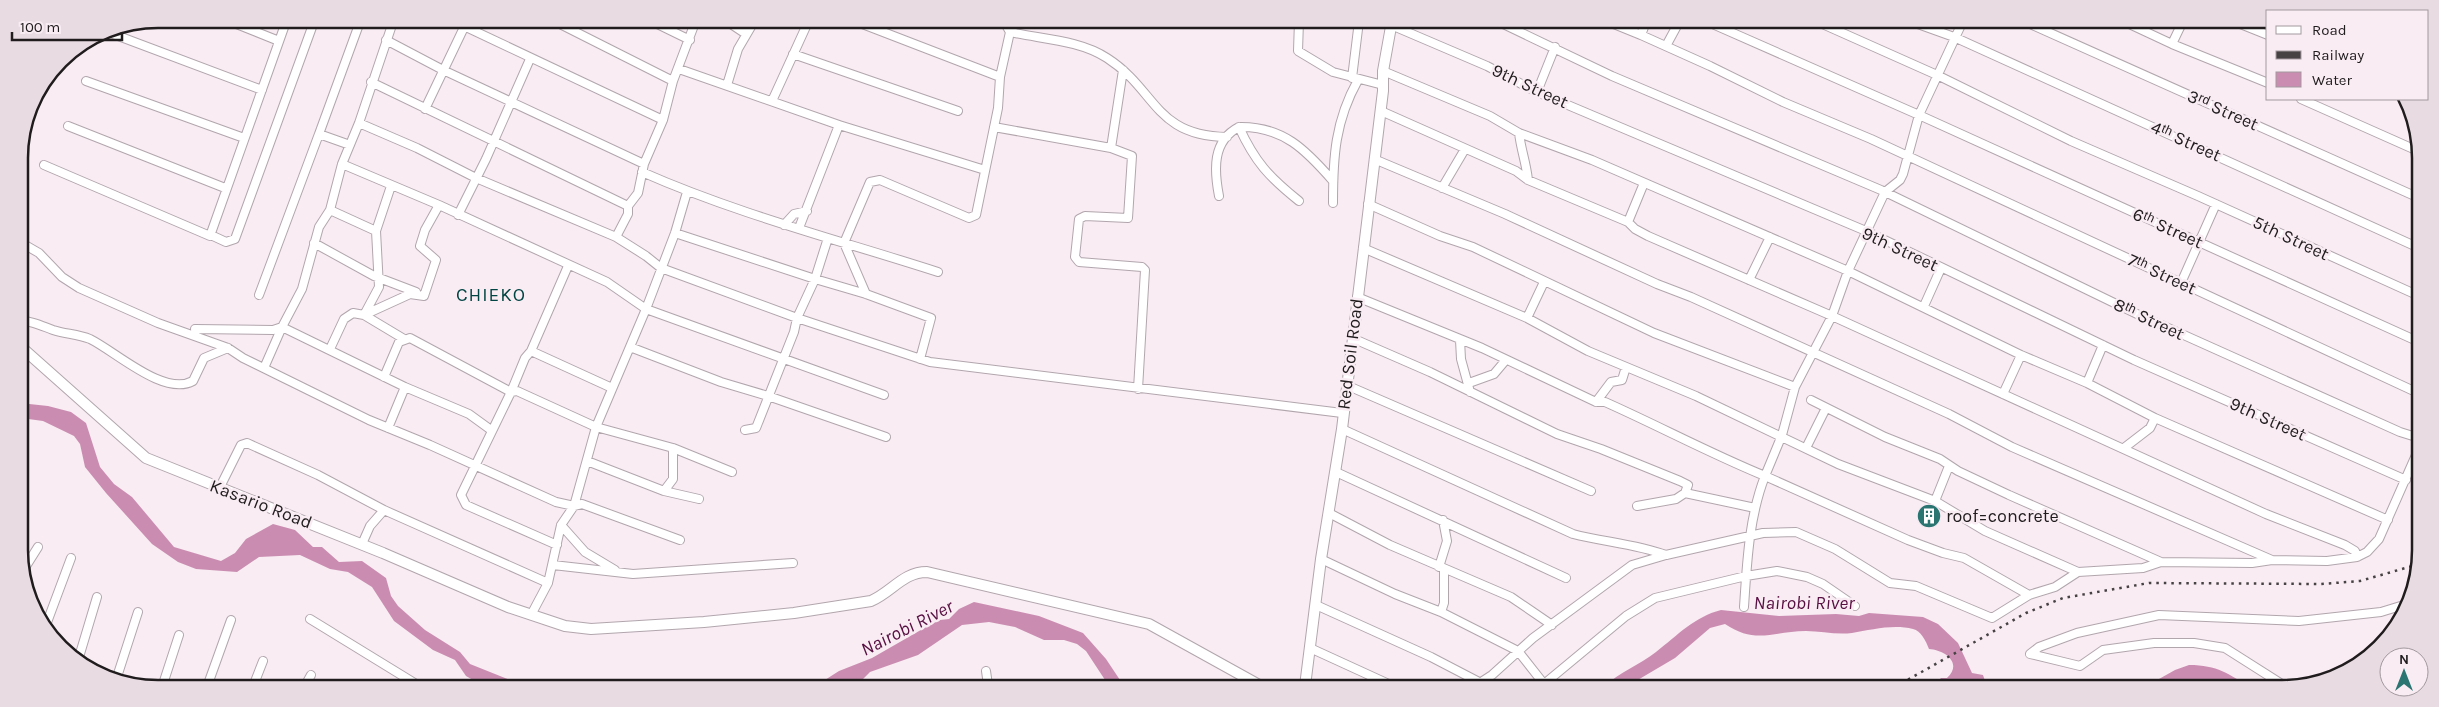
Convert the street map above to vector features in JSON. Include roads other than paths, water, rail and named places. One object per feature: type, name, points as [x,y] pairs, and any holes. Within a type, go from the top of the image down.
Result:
[{"type":"street","points":[[246,28],[279,41]]},
{"type":"street","points":[[44,165],[210,236],[225,188],[284,28]]},
{"type":"street","points":[[213,236],[226,242],[235,239],[312,28]]},
{"type":"street","points":[[259,295],[358,28]]},
{"type":"street","points":[[264,368],[282,326],[302,290],[319,227],[330,210],[342,164],[359,124],[371,82],[391,28]]},
{"type":"street","points":[[425,109],[464,28]]},
{"type":"street","points":[[475,28],[530,59],[663,120]]},
{"type":"street","points":[[568,28],[673,81]]},
{"type":"street","points":[[665,28],[690,40]]},
{"type":"street","points":[[616,237],[628,214],[628,206],[638,194],[644,164],[663,120],[673,81],[694,28]]},
{"type":"street","points":[[737,28],[746,34]]},
{"type":"street","points":[[727,85],[738,49],[750,28]]},
{"type":"street","points":[[772,101],[805,28]]},
{"type":"street","points":[[872,28],[1000,78]]},
{"type":"street","points":[[866,294],[844,243],[867,187],[875,180],[969,218],[976,215],[998,108],[1000,78],[1010,32],[1008,28]]},
{"type":"street","points":[[1299,28],[1298,51],[1333,72],[1383,85]]},
{"type":"street","points":[[1333,203],[1337,135],[1355,79],[1359,28]]},
{"type":"street","name":"Red Soil Road","points":[[1306,679],[1321,559],[1342,429],[1342,414],[1362,248],[1381,111],[1383,71],[1390,28]]},
{"type":"street","name":"9th Street","points":[[1402,28],[1487,66],[1537,92],[1866,232],[2103,345],[2406,480]]},
{"type":"street","name":"8ᵗʰ Street","points":[[1512,28],[1612,76],[1885,192],[2137,314],[2412,436]]},
{"type":"street","name":"7ᵗʰ Street","points":[[1623,28],[1666,46],[1783,102],[1871,139],[1908,158],[2412,390]]},
{"type":"street","points":[[1641,36],[1644,28]]},
{"type":"street","points":[[1666,46],[1676,28]]},
{"type":"street","name":"6ᵗʰ Street","points":[[1722,28],[1919,115],[2412,339]]},
{"type":"street","name":"5th Street","points":[[1831,28],[1937,75],[2071,141],[2412,293]]},
{"type":"street","name":"4ᵗʰ Street","points":[[1931,28],[2412,245]]},
{"type":"street","points":[[1744,607],[1750,536],[1755,508],[1765,476],[1782,435],[1795,387],[1832,316],[1848,271],[1885,192],[1900,180],[1908,158],[1919,115],[1959,28]]},
{"type":"street","name":"3ʳᵈ Street","points":[[2039,28],[2412,195]]},
{"type":"street","points":[[2138,28],[2266,82]]},
{"type":"street","points":[[2172,44],[2180,28]]},
{"type":"street","points":[[2250,28],[2266,34]]},
{"type":"street","points":[[1010,32],[1088,48],[1106,57],[1123,70],[1136,82],[1163,116],[1175,124],[1210,136],[1227,136]]},
{"type":"street","points":[[115,35],[262,90]]},
{"type":"street","points":[[386,40],[443,70],[644,164]]},
{"type":"street","points":[[1537,92],[1555,47]]},
{"type":"street","points":[[792,54],[958,112]]},
{"type":"street","points":[[458,215],[530,59]]},
{"type":"street","points":[[679,69],[839,125],[986,170]]},
{"type":"street","points":[[1112,148],[1123,70]]},
{"type":"street","points":[[1383,71],[1490,116],[1519,133],[1592,160],[1848,271],[1924,306],[2020,355],[2087,383],[2155,418],[2388,520]]},
{"type":"street","points":[[86,81],[244,138]]},
{"type":"street","points":[[371,82],[628,206]]},
{"type":"street","points":[[2303,100],[2411,148]]},
{"type":"street","points":[[1381,111],[1516,171],[1528,180],[1628,222],[1634,229],[1648,236],[1832,316],[2266,514],[2345,545],[2355,551],[2357,557]]},
{"type":"street","points":[[359,124],[417,148],[476,178],[616,237],[661,268],[797,318],[930,362],[1004,373],[1342,414]]},
{"type":"street","points":[[799,228],[839,125]]},
{"type":"street","points":[[68,126],[225,188]]},
{"type":"street","points":[[994,127],[1112,148],[1132,156],[1128,218],[1085,216],[1079,218],[1075,257],[1079,262],[1142,268],[1146,270],[1138,389]]},
{"type":"street","points":[[1219,196],[1214,173],[1217,154],[1227,136],[1239,127],[1252,127],[1282,134],[1311,155],[1333,181]]},
{"type":"street","points":[[1239,127],[1251,154],[1298,201]]},
{"type":"street","points":[[1519,133],[1521,153],[1526,159],[1528,180]]},
{"type":"street","points":[[319,134],[350,145]]},
{"type":"street","points":[[1442,188],[1465,149]]},
{"type":"street","points":[[1374,160],[1442,188],[1950,414],[2012,447],[2272,560]]},
{"type":"street","points":[[342,164],[439,205],[568,266],[607,282],[646,309],[884,395]]},
{"type":"street","points":[[642,172],[687,192],[784,225],[799,228],[938,272]]},
{"type":"street","points":[[1628,222],[1644,183]]},
{"type":"street","points":[[364,315],[377,292],[379,278],[376,274],[376,231],[392,186]]},
{"type":"street","points":[[532,615],[548,583],[561,525],[574,506],[596,427],[646,309],[675,233],[687,192]]},
{"type":"street","points":[[1368,204],[1440,236],[1473,247],[1654,334],[1795,387]]},
{"type":"street","points":[[2181,283],[2216,204]]},
{"type":"street","points":[[424,296],[436,260],[420,246],[425,230],[439,205]]},
{"type":"street","points":[[330,210],[376,231]]},
{"type":"street","points":[[784,225],[794,214],[807,211]]},
{"type":"street","points":[[675,233],[866,294],[931,318],[920,359]]},
{"type":"street","points":[[1749,280],[1770,237]]},
{"type":"street","points":[[745,430],[756,428],[782,358],[794,332],[797,318],[815,279],[828,238]]},
{"type":"street","points":[[314,243],[379,278],[424,296]]},
{"type":"street","points":[[28,246],[40,253],[62,277],[79,288],[158,322],[228,348],[264,368],[388,428],[556,502],[574,506],[582,504],[680,540]]},
{"type":"street","points":[[1362,248],[1527,318],[1588,351],[1696,396],[1782,435],[1838,464],[1935,501],[1985,531],[2078,572]]},
{"type":"street","points":[[557,545],[466,505],[461,500],[461,490],[511,392],[525,358],[531,351],[568,266]]},
{"type":"street","points":[[1924,306],[1941,268]]},
{"type":"street","points":[[1527,318],[1544,282]]},
{"type":"street","points":[[364,315],[410,294],[424,296]]},
{"type":"street","points":[[1357,297],[1482,348],[1504,361],[1596,402],[1605,402],[1700,446],[1716,457],[1765,476],[1908,540],[1943,553],[1964,558],[2029,595]]},
{"type":"street","points":[[330,349],[344,319],[353,313],[364,315],[404,339]]},
{"type":"street","points":[[28,322],[56,331],[80,335],[101,344],[126,363],[154,377],[183,385],[193,381],[204,358],[228,348]]},
{"type":"street","points":[[196,329],[273,330],[282,326],[405,387],[469,414],[491,430]]},
{"type":"street","points":[[384,376],[399,342],[410,338],[511,392],[517,392],[596,427],[673,448],[732,472]]},
{"type":"street","points":[[1352,338],[1469,388],[1557,434],[1600,449],[1688,485],[1685,493],[1676,499],[1638,506]]},
{"type":"street","points":[[1460,340],[1461,359],[1469,388]]},
{"type":"street","points":[[2087,383],[2103,345]]},
{"type":"street","points":[[630,347],[721,382],[768,396],[886,437]]},
{"type":"street","points":[[531,351],[612,388]]},
{"type":"street","name":"Kasario Road","points":[[28,353],[146,458],[161,466],[220,487],[362,544],[508,608],[532,615],[552,624],[591,629],[780,614],[870,601],[881,596],[907,575],[927,572],[1150,624],[1249,679]]},
{"type":"street","points":[[2003,394],[2020,355]]},
{"type":"street","points":[[1469,388],[1494,374],[1504,361]]},
{"type":"street","points":[[1596,402],[1611,382],[1622,380],[1626,367]]},
{"type":"street","points":[[1346,385],[1591,492]]},
{"type":"street","points":[[388,428],[405,387]]},
{"type":"street","points":[[1811,400],[1885,437],[1940,459],[1949,466],[2009,495],[2161,562]]},
{"type":"street","points":[[1806,448],[1826,408]]},
{"type":"street","points":[[2124,448],[2150,428],[2155,418]]},
{"type":"street","points":[[1342,429],[1573,534],[1608,542],[1632,544],[1666,554]]},
{"type":"street","points":[[220,487],[241,445],[247,443],[318,475],[384,510],[548,583]]},
{"type":"street","points":[[664,491],[673,479],[673,448]]},
{"type":"street","points":[[587,461],[664,491],[699,499]]},
{"type":"street","points":[[1485,679],[1518,651],[1624,570],[1632,565],[1666,554],[1770,532],[1796,532],[1835,550],[1890,583],[1916,586],[1992,618],[2029,595],[2054,586],[2078,572],[2143,568],[2161,562],[2252,563],[2272,560],[2327,561],[2357,557],[2374,546],[2388,520],[2412,465]]},
{"type":"street","points":[[1935,501],[1949,466]]},
{"type":"street","points":[[1336,472],[1443,520],[1506,552],[1566,578]]},
{"type":"street","points":[[1685,493],[1755,508]]},
{"type":"street","points":[[362,544],[370,526],[384,510]]},
{"type":"street","points":[[1328,514],[1442,568],[1511,597],[1552,625]]},
{"type":"street","points":[[1441,612],[1444,603],[1442,568],[1447,542],[1443,520]]},
{"type":"street","points":[[561,525],[585,552],[615,570]]},
{"type":"street","points":[[28,562],[38,547]]},
{"type":"street","points":[[48,619],[71,558]]},
{"type":"street","points":[[1321,559],[1395,594],[1441,612],[1518,651],[1540,679]]},
{"type":"street","points":[[553,565],[602,571],[615,570],[633,574],[793,562]]},
{"type":"street","points":[[1551,679],[1626,616],[1655,598],[1746,576],[1777,571],[1807,577],[1823,584],[1855,606]]},
{"type":"street","points":[[80,654],[97,597]]},
{"type":"street","points":[[1316,605],[1431,657],[1469,679]]},
{"type":"street","points":[[2276,679],[2225,648],[2194,643],[2154,643],[2103,650],[2080,666],[2030,654],[2039,647],[2077,632],[2160,616],[2299,621],[2381,612],[2398,607]]},
{"type":"street","points":[[118,673],[138,612]]},
{"type":"street","points":[[310,619],[409,680]]},
{"type":"street","points":[[209,680],[231,620]]},
{"type":"street","points":[[164,680],[178,635]]},
{"type":"street","points":[[1310,648],[1379,679]]},
{"type":"street","points":[[255,680],[262,661]]},
{"type":"street","points":[[986,671],[987,680]]},
{"type":"street","points":[[308,680],[311,675]]},
{"type":"water","points":[[28,404],[48,406],[71,412],[86,423],[100,467],[114,484],[132,497],[174,547],[221,561],[235,553],[246,539],[273,524],[295,530],[313,547],[322,547],[339,562],[362,561],[386,578],[391,596],[398,606],[425,630],[460,652],[470,664],[510,680],[473,680],[466,676],[455,660],[433,650],[394,621],[372,587],[348,572],[330,569],[300,555],[259,557],[237,572],[196,569],[178,562],[152,544],[106,493],[85,467],[80,444],[74,436],[43,421],[28,419]]},
{"type":"water","points":[[974,602],[1039,616],[1083,633],[1106,659],[1120,680],[1105,680],[1086,651],[1077,644],[1064,640],[1044,640],[1015,627],[989,622],[962,625],[918,655],[870,672],[862,680],[825,680],[839,671],[872,658],[940,620],[949,619],[959,609]]},
{"type":"water","points":[[1721,610],[1779,616],[1836,614],[1859,616],[1869,613],[1923,617],[1938,624],[1958,643],[1972,673],[1983,675],[1984,679],[1940,679],[1947,678],[1953,667],[1953,662],[1941,652],[1929,649],[1921,634],[1913,629],[1890,627],[1852,633],[1806,631],[1756,635],[1746,634],[1725,624],[1710,628],[1675,658],[1639,679],[1613,679],[1650,657],[1694,622]]},
{"type":"water","points":[[2189,665],[2199,665],[2215,669],[2236,679],[2159,679]]},
{"type":"railway","points":[[1909,679],[2026,613],[2063,598],[2149,583],[2321,584],[2360,581],[2410,567]]},
{"type":"place","name":"roof=concrete","points":[[1929,516]]},
{"type":"district","name":"CHIEKO","points":[[491,295]]},
{"type":"water label","name":"Nairobi River","points":[[1804,603]]},
{"type":"water label","name":"Nairobi River","points":[[907,628]]}]
